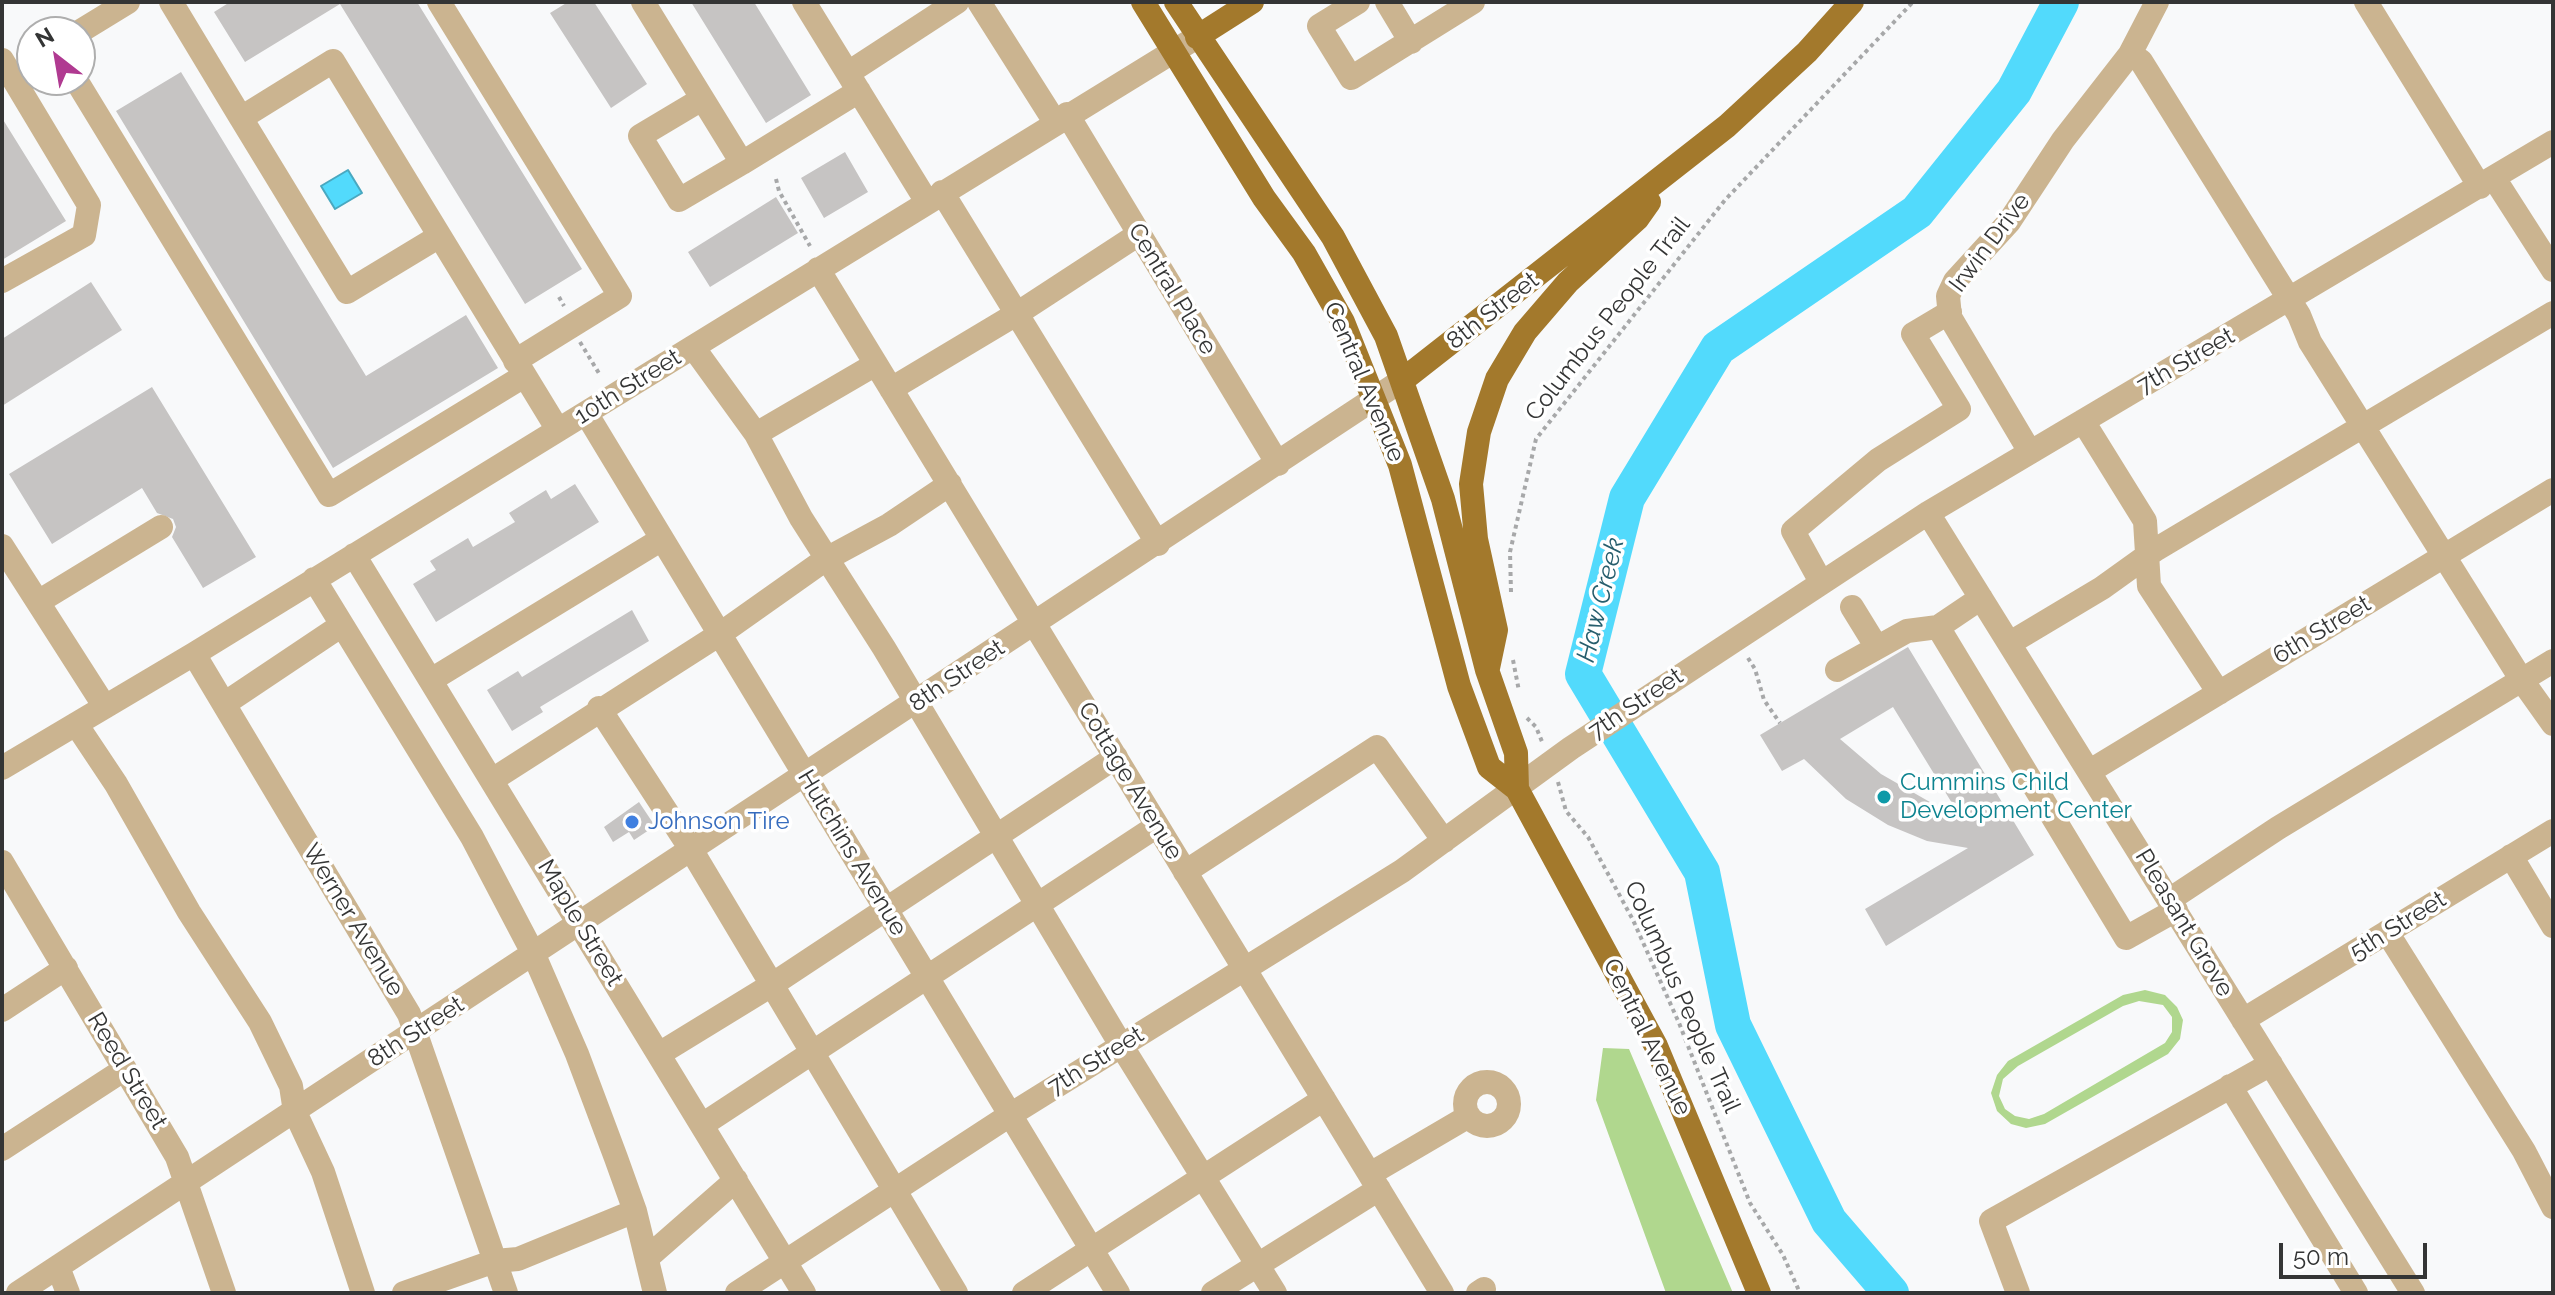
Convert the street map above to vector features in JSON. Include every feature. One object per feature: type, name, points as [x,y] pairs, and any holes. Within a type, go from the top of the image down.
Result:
[{"type":"main road","name":"Central Avenue","points":[[1143,2],[1171,52],[1264,198],[1304,253],[1343,322],[1375,399],[1407,490],[1459,686],[1489,767],[1517,789],[1656,1046],[1759,1293]]},
{"type":"main road","name":"Central Avenue","points":[[1176,2],[1333,237],[1372,306],[1404,379],[1443,499],[1487,670],[1516,753],[1517,789]]},
{"type":"main road","name":"10th Street","points":[[1197,37],[1252,2]]},
{"type":"main road","name":"8th Street","points":[[1404,379],[1727,126],[1807,52],[1852,2]]},
{"type":"main road","points":[[1487,670],[1496,630],[1476,539],[1471,484],[1479,432],[1497,379],[1525,332],[1568,282],[1637,219],[1673,170]]},
{"type":"street","points":[[96,22],[128,2]]},
{"type":"street","points":[[171,2],[347,292],[438,237]]},
{"type":"street","points":[[86,96],[329,495],[520,368],[620,296],[439,2]]},
{"type":"street","points":[[643,2],[742,163]]},
{"type":"street","points":[[804,2],[853,82],[1018,313],[1158,544]]},
{"type":"street","points":[[702,99],[640,136],[679,200],[742,163],[957,2]]},
{"type":"street","name":"Central Place","points":[[979,2],[1139,234],[1278,464]]},
{"type":"street","points":[[1358,2],[1319,26],[1351,78],[1473,2]]},
{"type":"street","points":[[1387,2],[1411,42]]},
{"type":"street","name":"Irwin Drive","points":[[2030,452],[1950,312],[1948,296],[1955,281],[2009,222],[2063,140],[2130,54],[2157,2]]},
{"type":"street","points":[[2366,2],[2487,182],[2553,270]]},
{"type":"street","name":"10th Street","points":[[2,768],[194,654],[1197,37]]},
{"type":"street","points":[[2130,54],[2141,61],[2289,301],[2310,342],[2521,679],[2553,724]]},
{"type":"street","points":[[2,60],[89,205],[84,235],[2,281]]},
{"type":"street","points":[[241,118],[333,61],[558,430]]},
{"type":"street","name":"7th Street","points":[[737,1293],[1010,1115],[1444,841],[1571,748],[1928,513],[2553,142]]},
{"type":"street","points":[[891,389],[1018,313],[1139,234]]},
{"type":"street","name":"Cottage Avenue","points":[[818,269],[1442,1293]]},
{"type":"street","points":[[1821,582],[1793,531],[1878,460],[1959,409],[1913,334],[1950,312]]},
{"type":"street","points":[[2010,643],[2147,556],[2553,313]]},
{"type":"street","points":[[693,347],[756,434],[826,559],[917,703],[1121,1045],[1275,1293]]},
{"type":"street","points":[[756,434],[876,364]]},
{"type":"street","name":"8th Street","points":[[18,1293],[1036,625],[1404,379]]},
{"type":"street","points":[[1954,400],[1988,381]]},
{"type":"street","name":"Hutchins Avenue","points":[[586,413],[1118,1293]]},
{"type":"street","points":[[2083,421],[2145,521],[2149,586],[2219,693]]},
{"type":"street","points":[[492,780],[599,708],[720,634],[826,559],[889,525],[950,484]]},
{"type":"street","name":"6th Street","points":[[2090,771],[2553,490]]},
{"type":"street","name":"Pleasant Grove","points":[[1928,513],[2271,1064],[2403,1290]]},
{"type":"street","points":[[38,602],[161,527]]},
{"type":"street","points":[[431,680],[662,539]]},
{"type":"street","points":[[2,546],[105,707]]},
{"type":"street","name":"Maple Street","points":[[354,555],[804,1293]]},
{"type":"street","points":[[314,579],[472,837],[534,955],[577,1054],[635,1211],[655,1293]]},
{"type":"street","points":[[1837,670],[1907,631],[1938,627],[1981,598]]},
{"type":"street","points":[[1852,607],[1876,646]]},
{"type":"street","points":[[224,704],[342,625]]},
{"type":"street","points":[[1938,627],[2126,938],[2278,828],[2553,661]]},
{"type":"street","name":"Werner Avenue","points":[[194,654],[407,1010],[506,1293]]},
{"type":"street","points":[[599,708],[692,851],[811,1056],[896,1189],[956,1293]]},
{"type":"street","points":[[76,724],[116,784],[189,912],[260,1022],[291,1086],[295,1112],[323,1172],[363,1293]]},
{"type":"street","points":[[1185,872],[1377,747],[1444,841]]},
{"type":"street","points":[[659,1054],[770,986],[885,907],[1116,757]]},
{"type":"street","points":[[702,1125],[1157,826]]},
{"type":"street","name":"5th Street","points":[[2243,1020],[2553,831]]},
{"type":"street","points":[[2511,856],[2553,926]]},
{"type":"street","name":"Reed Street","points":[[2,863],[177,1157],[224,1293]]},
{"type":"street","points":[[2387,932],[2524,1151],[2553,1207]]},
{"type":"street","points":[[2,1010],[66,968]]},
{"type":"street","points":[[2018,1293],[1991,1221],[2271,1064]]},
{"type":"street","points":[[2,1149],[125,1069]]},
{"type":"street","points":[[2230,1086],[2356,1293]]},
{"type":"street","points":[[1024,1293],[1324,1099]]},
{"type":"street","points":[[1213,1293],[1258,1265],[1469,1116]]},
{"type":"street","points":[[647,1258],[736,1180]]},
{"type":"street","points":[[404,1293],[495,1261],[518,1259],[635,1211]]},
{"type":"street","points":[[58,1267],[68,1293]]},
{"type":"path","name":"Columbus People Trail","points":[[1511,598],[1510,552],[1536,439],[1725,200],[1913,2]]},
{"type":"path","points":[[776,179],[779,191],[810,246]]},
{"type":"path","points":[[1747,656],[1755,669],[1764,700],[1780,723]]},
{"type":"path","points":[[1513,660],[1520,696]]},
{"type":"path","name":"Columbus People Trail","points":[[1522,708],[1536,727],[1563,791],[1566,811],[1588,837],[1633,920],[1679,1023],[1750,1203],[1783,1255],[1800,1293]]},
{"type":"green space","points":[[2145,990],[2165,995],[2177,1007],[2183,1020],[2180,1039],[2168,1054],[2045,1124],[2026,1128],[2011,1124],[1997,1111],[1991,1093],[1997,1075],[2008,1061],[2123,995]],"holes":[[[2139,1001],[2163,1005],[2172,1017],[2172,1032],[2165,1043],[2044,1114],[2029,1119],[2015,1116],[2005,1109],[1999,1096],[2003,1079],[2018,1066],[2123,1006]]]},
{"type":"green space","points":[[1603,1048],[1629,1049],[1733,1293],[1666,1293],[1596,1100]]},
{"type":"water","points":[[348,170],[362,193],[335,209],[321,186]]},
{"type":"building","points":[[230,2],[417,2],[582,269],[525,304],[340,4],[245,62],[214,12]]},
{"type":"building","points":[[568,2],[594,2],[647,84],[611,108],[550,13]]},
{"type":"building","points":[[691,2],[754,2],[811,95],[766,123]]},
{"type":"building","points":[[181,72],[366,376],[466,315],[498,368],[333,468],[116,111]]},
{"type":"building","points":[[2,118],[66,221],[2,260]]},
{"type":"building","points":[[845,152],[868,192],[824,218],[801,178]]},
{"type":"building","points":[[776,197],[798,233],[710,287],[688,252]]},
{"type":"building","points":[[91,282],[122,330],[2,406],[2,339]]},
{"type":"building","points":[[152,387],[256,557],[203,588],[172,537],[176,527],[173,519],[157,513],[142,488],[52,544],[9,474]]},
{"type":"building","points":[[575,484],[599,522],[436,622],[413,584],[436,570],[430,561],[468,538],[473,547],[515,522],[509,513],[546,490],[551,499]]},
{"type":"building","points":[[632,610],[649,641],[540,707],[543,712],[512,731],[487,690],[518,671],[522,677]]},
{"type":"building","name":"Cummins Child Development Center","points":[[1908,647],[2034,855],[1886,946],[1865,909],[1968,848],[1927,841],[1888,825],[1846,799],[1804,759],[1782,771],[1760,735]],"holes":[[[1893,707],[1963,821],[1881,774],[1840,739]]]},
{"type":"building","name":"Johnson Tire","points":[[639,802],[655,826],[634,840],[629,832],[613,842],[604,827]]},
{"type":"waterway","name":"Haw Creek","points":[[1891,1293],[1829,1221],[1733,1025],[1702,872],[1583,674],[1627,498],[1718,348],[1917,212],[2014,91],[2061,2]]},
{"type":"place","name":"Cummins Child Development Center","points":[[1884,797]]},
{"type":"place","name":"Johnson Tire","points":[[632,822]]}]
